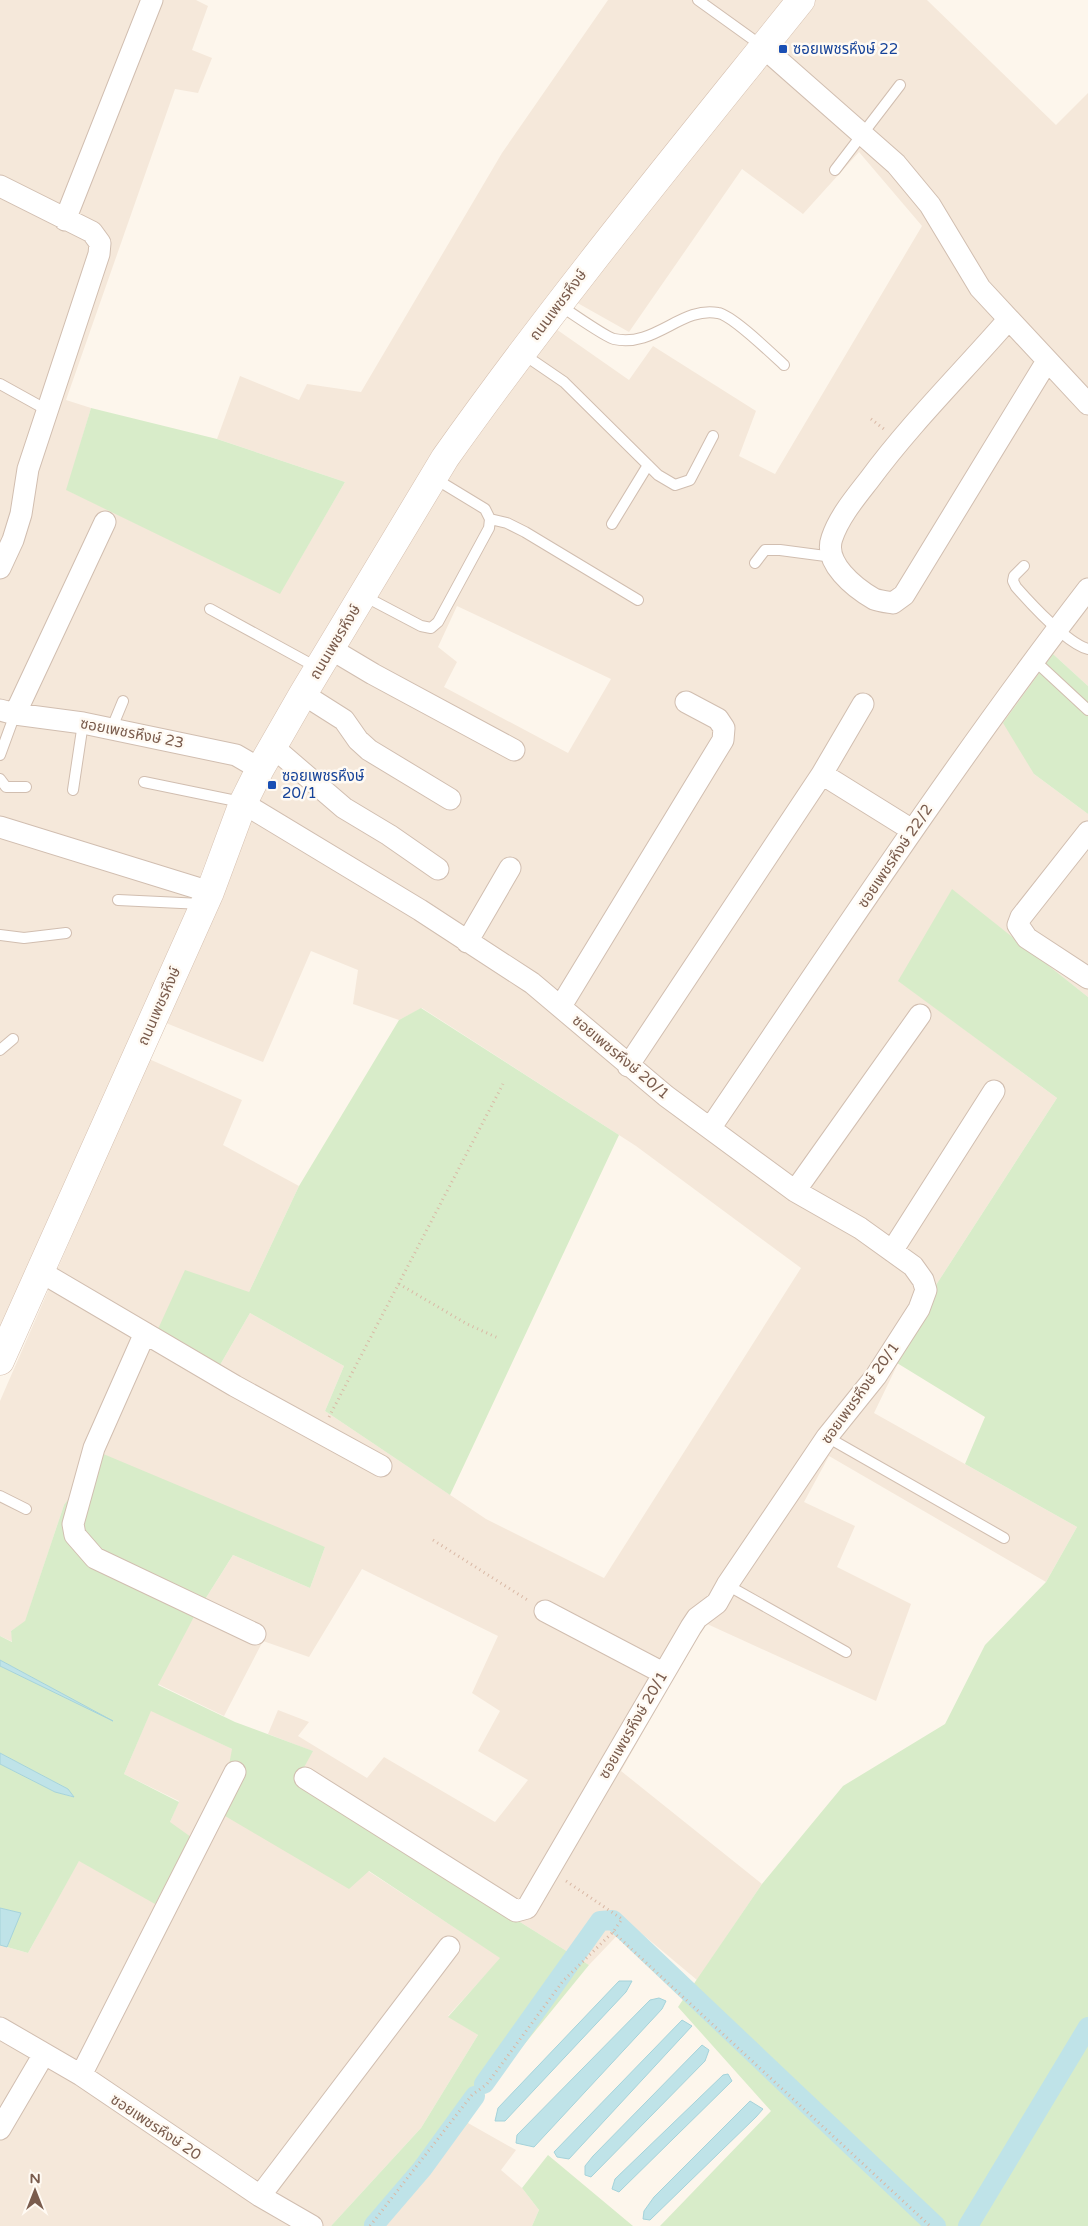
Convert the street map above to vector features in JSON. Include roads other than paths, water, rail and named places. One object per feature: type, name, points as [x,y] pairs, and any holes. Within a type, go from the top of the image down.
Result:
[{"type":"main road","name":"ถนนเพชรหึงษ์","points":[[0,1361],[207,898],[243,803],[266,758],[303,694],[433,477],[470,423],[558,304],[801,0]]},
{"type":"street","points":[[65,220],[152,0]]},
{"type":"street","points":[[763,47],[896,164],[914,183],[930,205],[980,288],[1047,361],[1086,399]]},
{"type":"street","points":[[0,186],[92,232],[100,243],[99,254],[28,469],[13,540],[0,568]]},
{"type":"street","points":[[1008,320],[899,440],[847,510],[831,539],[832,557],[839,570],[856,586],[875,600],[893,603],[904,595],[1047,361]]},
{"type":"street","points":[[8,712],[105,522]]},
{"type":"street","name":"ซอยเพชรหึงษ์ 22/2","points":[[711,1127],[912,830],[1034,660],[1088,590]]},
{"type":"street","points":[[325,659],[373,674],[514,750]]},
{"type":"street","points":[[303,694],[344,720],[358,740],[369,750],[450,799]]},
{"type":"street","points":[[561,1006],[723,740],[724,728],[718,719],[686,702]]},
{"type":"street","points":[[628,1066],[822,774],[862,704]]},
{"type":"street","name":"ซอยเพชรหึงษ์ 23","points":[[8,712],[83,723],[111,730],[167,739],[236,755],[266,758],[389,835],[438,869]]},
{"type":"street","points":[[822,774],[912,830]]},
{"type":"street","name":"ซอยเพชรหึงษ์ 20/1","points":[[243,803],[420,910],[532,983],[561,1006],[628,1066],[666,1096],[711,1127],[795,1191],[860,1228],[913,1266],[923,1280],[926,1290],[919,1309],[876,1376],[827,1437],[727,1585],[717,1603],[694,1622],[663,1672],[527,1908],[516,1910],[305,1778]]},
{"type":"street","points":[[0,827],[207,898]]},
{"type":"street","points":[[1088,832],[1021,917],[1018,925],[1027,938],[1088,978]]},
{"type":"street","points":[[467,942],[510,868]]},
{"type":"street","points":[[795,1191],[920,1015]]},
{"type":"street","points":[[892,1251],[994,1091]]},
{"type":"street","points":[[41,1272],[144,1333],[381,1466]]},
{"type":"street","points":[[144,1333],[94,1448],[73,1524],[75,1535],[95,1558],[255,1634]]},
{"type":"street","points":[[545,1611],[663,1672]]},
{"type":"street","points":[[81,2075],[236,1772]]},
{"type":"street","points":[[260,2196],[449,1947]]},
{"type":"street","name":"ซอยเพชรหึงษ์ 20","points":[[0,2028],[81,2075],[260,2196],[312,2226]]},
{"type":"street","points":[[0,2129],[44,2054]]},
{"type":"lane","points":[[698,0],[763,47]]},
{"type":"lane","points":[[835,170],[900,85]]},
{"type":"lane","points":[[558,304],[612,339],[630,339],[656,334],[679,320],[697,313],[720,313],[735,323],[784,365]]},
{"type":"lane","points":[[522,354],[564,382],[648,465],[658,474],[675,484],[690,480],[712,436]]},
{"type":"lane","points":[[0,384],[47,410]]},
{"type":"lane","points":[[612,524],[648,465]]},
{"type":"lane","points":[[363,596],[421,626],[432,628],[438,622],[489,528],[490,519],[485,509],[433,477]]},
{"type":"lane","points":[[490,519],[507,523],[526,532],[638,600]]},
{"type":"lane","points":[[755,564],[765,550],[780,550],[832,557]]},
{"type":"lane","points":[[1024,566],[1014,576],[1013,581],[1016,587],[1058,628],[1082,647],[1088,649]]},
{"type":"lane","points":[[210,609],[325,659]]},
{"type":"lane","points":[[1034,660],[1088,710]]},
{"type":"lane","points":[[111,730],[123,701]]},
{"type":"lane","points":[[0,755],[8,712]]},
{"type":"lane","points":[[73,790],[83,723]]},
{"type":"lane","points":[[0,779],[6,787],[26,787]]},
{"type":"lane","points":[[144,782],[243,803]]},
{"type":"lane","points":[[118,900],[207,898]]},
{"type":"lane","points":[[0,935],[24,938],[66,933]]},
{"type":"lane","points":[[0,1050],[13,1039]]},
{"type":"lane","points":[[827,1437],[1004,1538]]},
{"type":"lane","points":[[0,1496],[26,1509]]},
{"type":"lane","points":[[727,1585],[846,1652]]},
{"type":"water","points":[[0,1660],[113,1721],[0,1666]]},
{"type":"water","points":[[0,1753],[68,1789],[74,1797],[55,1792],[0,1764]]},
{"type":"water","points":[[0,1908],[21,1913],[7,1947],[0,1945]]},
{"type":"water","points":[[619,1981],[632,1981],[626,1992],[505,2121],[495,2121],[498,2108]]},
{"type":"water","points":[[659,1998],[666,2001],[662,2009],[534,2147],[516,2143],[517,2135],[650,2000]]},
{"type":"water","points":[[682,2020],[692,2026],[569,2159],[557,2157],[554,2152]]},
{"type":"water","points":[[702,2045],[709,2050],[705,2061],[591,2177],[585,2175],[585,2166],[593,2156]]},
{"type":"water","points":[[728,2074],[732,2081],[619,2192],[612,2189],[615,2179],[723,2075]]},
{"type":"water","points":[[750,2101],[763,2109],[650,2220],[643,2219],[644,2211],[654,2197]]},
{"type":"waterway","points":[[484,2084],[600,1921],[613,1920],[936,2226]]},
{"type":"waterway","points":[[968,2226],[1088,2027]]},
{"type":"waterway","points":[[374,2225],[422,2169],[475,2096]]},
{"type":"place","name":"ซอยเพชรหึงษ์ 22","points":[[783,49]]},
{"type":"place","name":"ซอยเพชรหึงษ์ 20/1","points":[[272,785]]}]
